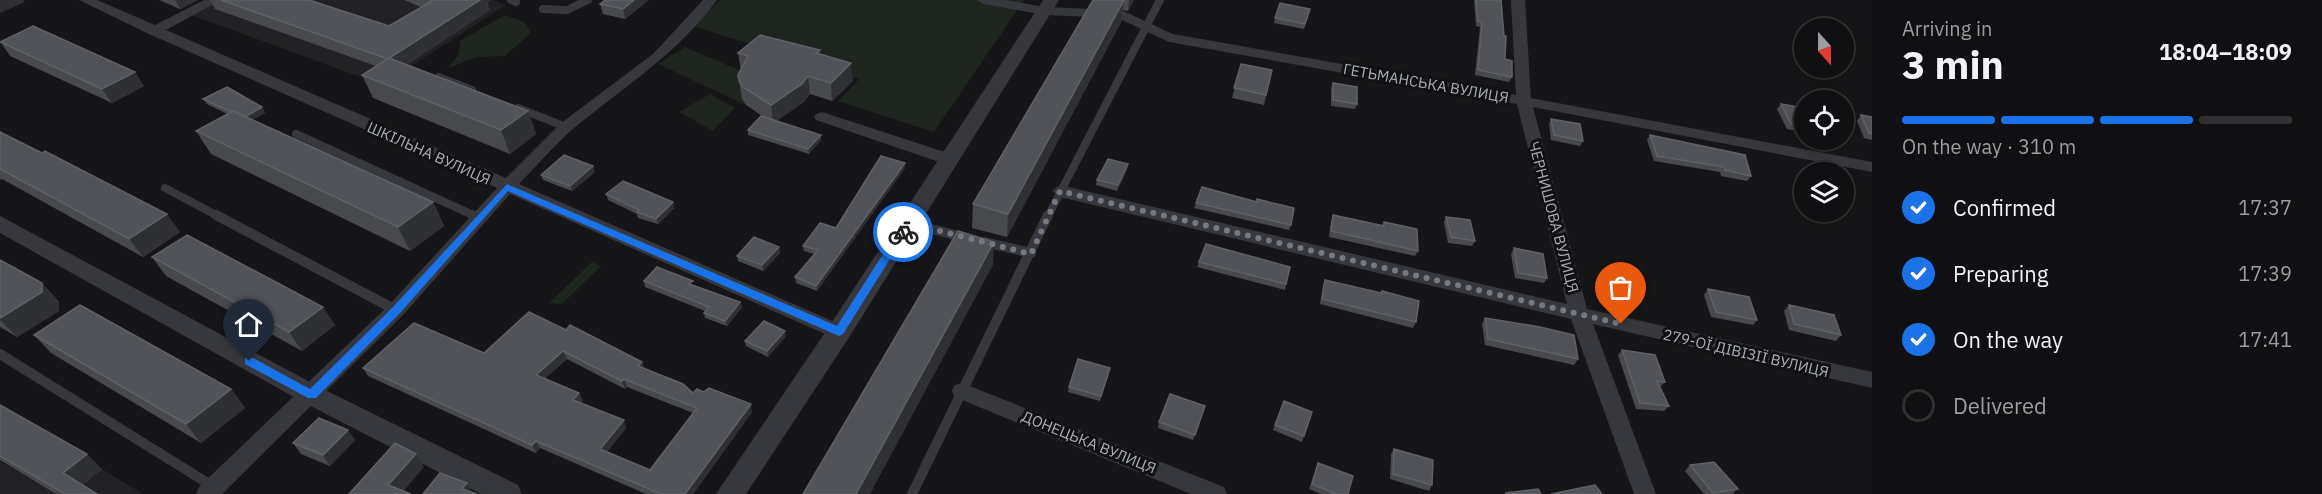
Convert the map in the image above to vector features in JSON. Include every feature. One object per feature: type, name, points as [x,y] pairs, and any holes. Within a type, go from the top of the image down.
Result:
[{"type":"street","name":"ШКІЛЬНА ВУЛИЦЯ","points":[[86,0],[839,332]]},
{"type":"street","points":[[154,31],[214,0]]},
{"type":"street","points":[[211,490],[312,395],[396,310],[507,187],[566,127],[658,57],[710,0]]},
{"type":"street","name":"ГЕТЬМАНСЬКА ВУЛИЦЯ","points":[[984,0],[1120,14],[1169,38],[1524,100],[1872,167]]},
{"type":"street","name":"ЧЕРНИШОВА ВУЛИЦЯ","points":[[1518,0],[1524,100],[1579,314],[1645,494]]},
{"type":"street","points":[[730,494],[839,332],[1048,6]]},
{"type":"street","points":[[822,117],[948,159]]},
{"type":"street","name":"279-ОЇ ДІВІЗІЇ ВУЛИЦЯ","points":[[1060,191],[1748,354],[1872,380]]},
{"type":"street","points":[[0,224],[312,395],[508,494]]},
{"type":"street","name":"ДОНЕЦЬКА ВУЛИЦЯ","points":[[962,391],[1216,494]]},
{"type":"lane","points":[[543,9],[565,12],[575,10],[588,0]]},
{"type":"lane","points":[[912,494],[1060,191],[1160,0]]},
{"type":"lane","points":[[439,77],[481,93]]},
{"type":"lane","points":[[513,106],[566,127]]},
{"type":"lane","points":[[296,134],[479,218]]},
{"type":"lane","points":[[165,188],[396,310]]},
{"type":"lane","points":[[908,223],[1031,254]]},
{"type":"lane","points":[[0,354],[211,490]]},
{"type":"shaded area","points":[[219,0],[493,0],[506,5],[382,85],[191,15]]},
{"type":"shaded area","points":[[720,0],[1024,0],[934,132],[838,101],[859,79],[694,26]]},
{"type":"shaded area","points":[[505,15],[524,22],[531,33],[505,56],[476,57],[447,69],[459,54],[460,41]]},
{"type":"shaded area","points":[[685,47],[741,71],[746,105],[658,64]]},
{"type":"shaded area","points":[[710,94],[735,108],[713,131],[679,112]]},
{"type":"shaded area","points":[[592,262],[601,266],[562,304],[549,303]]},
{"type":"shaded area","points":[[0,461],[56,494],[0,494]]},
{"type":"shaded area","points":[[102,469],[143,494],[70,494]]},
{"type":"building","points":[[221,0],[309,0],[389,26],[431,0],[480,0],[388,59]]},
{"type":"building","points":[[605,0],[634,0],[623,9],[600,4]]},
{"type":"building","points":[[1093,0],[1124,0],[1008,214],[973,204]]},
{"type":"building","points":[[1476,0],[1501,0],[1504,36],[1506,36],[1505,59],[1512,61],[1512,77],[1478,70],[1482,22],[1478,21]]},
{"type":"building","points":[[1280,3],[1310,9],[1305,24],[1275,18]]},
{"type":"building","points":[[33,26],[135,72],[102,89],[0,42]]},
{"type":"building","points":[[760,35],[820,50],[816,53],[851,63],[831,83],[808,76],[802,84],[771,105],[743,87],[738,75],[748,56],[738,53]]},
{"type":"building","points":[[389,58],[528,111],[501,130],[362,75]]},
{"type":"building","points":[[1241,64],[1272,70],[1266,95],[1234,88]]},
{"type":"building","points":[[1333,83],[1357,87],[1357,104],[1333,100]]},
{"type":"building","points":[[227,87],[262,107],[245,117],[203,99]]},
{"type":"building","points":[[1781,104],[1794,106],[1794,124],[1791,124]]},
{"type":"building","points":[[233,111],[433,202],[398,227],[196,131]]},
{"type":"building","points":[[1861,115],[1872,117],[1872,134],[1869,133]]},
{"type":"building","points":[[761,116],[821,135],[808,149],[748,130]]},
{"type":"building","points":[[1551,119],[1580,124],[1583,141],[1554,135]]},
{"type":"building","points":[[0,132],[42,153],[45,151],[167,214],[129,239],[0,169]]},
{"type":"building","points":[[1650,135],[1745,155],[1751,176],[1725,170],[1724,167],[1657,156]]},
{"type":"building","points":[[564,155],[593,166],[570,186],[541,175]]},
{"type":"building","points":[[881,156],[905,163],[816,286],[795,277],[818,250],[803,246],[820,223],[836,228]]},
{"type":"building","points":[[1108,159],[1128,164],[1118,185],[1097,180]]},
{"type":"building","points":[[623,181],[673,202],[656,219],[637,212],[639,210],[606,194]]},
{"type":"building","points":[[1202,187],[1257,202],[1257,199],[1294,208],[1291,225],[1196,203]]},
{"type":"building","points":[[1333,215],[1384,226],[1384,222],[1417,229],[1418,251],[1331,231]]},
{"type":"building","points":[[1446,217],[1470,220],[1475,241],[1451,237]]},
{"type":"building","points":[[958,231],[994,242],[856,494],[803,494]]},
{"type":"building","points":[[187,235],[323,307],[289,332],[152,257]]},
{"type":"building","points":[[754,237],[779,247],[762,265],[737,256]]},
{"type":"building","points":[[1206,244],[1290,267],[1286,284],[1199,262]]},
{"type":"building","points":[[1514,248],[1543,254],[1547,278],[1518,273]]},
{"type":"building","points":[[0,260],[42,283],[42,292],[0,318]]},
{"type":"building","points":[[657,267],[693,281],[689,284],[740,302],[725,321],[704,313],[709,307],[644,281]]},
{"type":"building","points":[[1325,280],[1419,301],[1416,322],[1322,299]]},
{"type":"building","points":[[1708,289],[1749,297],[1757,320],[1716,312]]},
{"type":"building","points":[[80,305],[231,389],[186,424],[34,335]]},
{"type":"building","points":[[1789,305],[1834,315],[1841,335],[1794,324]]},
{"type":"building","points":[[529,312],[566,330],[570,325],[642,362],[638,366],[683,384],[693,393],[697,389],[703,392],[709,388],[751,404],[685,494],[661,494],[536,441],[532,445],[363,368],[414,323],[484,353]],"holes":[[[563,351],[622,381],[624,379],[697,408],[650,470],[600,449],[624,420],[573,400],[579,393],[536,375]]]},
{"type":"building","points":[[1485,318],[1574,335],[1578,359],[1488,339]]},
{"type":"building","points":[[764,321],[785,331],[767,351],[745,341]]},
{"type":"building","points":[[1622,350],[1655,355],[1665,382],[1657,381],[1669,406],[1640,403]]},
{"type":"building","points":[[1078,359],[1110,368],[1101,396],[1069,387]]},
{"type":"building","points":[[1170,394],[1205,406],[1195,435],[1159,422]]},
{"type":"building","points":[[1284,401],[1312,412],[1304,436],[1275,425]]},
{"type":"building","points":[[0,405],[87,454],[63,473],[97,494],[65,494],[0,456]]},
{"type":"building","points":[[319,418],[348,430],[323,455],[293,443]]},
{"type":"building","points":[[395,443],[416,454],[388,485],[411,494],[349,494]]},
{"type":"building","points":[[1394,449],[1433,460],[1432,485],[1393,474]]},
{"type":"building","points":[[1714,462],[1738,489],[1713,493],[1690,465]]},
{"type":"building","points":[[1318,463],[1353,476],[1348,494],[1336,494],[1312,484]]},
{"type":"building","points":[[440,473],[467,483],[462,489],[477,494],[423,494]]},
{"type":"building","points":[[1595,485],[1602,494],[1551,494]]},
{"type":"building","points":[[1538,489],[1541,494],[1505,493]]},
{"type":"way so far","points":[[903,232],[908,223],[1031,254],[1060,191],[1621,324]]},
{"type":"route","points":[[249,361],[312,395],[396,310],[507,187],[839,332],[903,232]]}]
